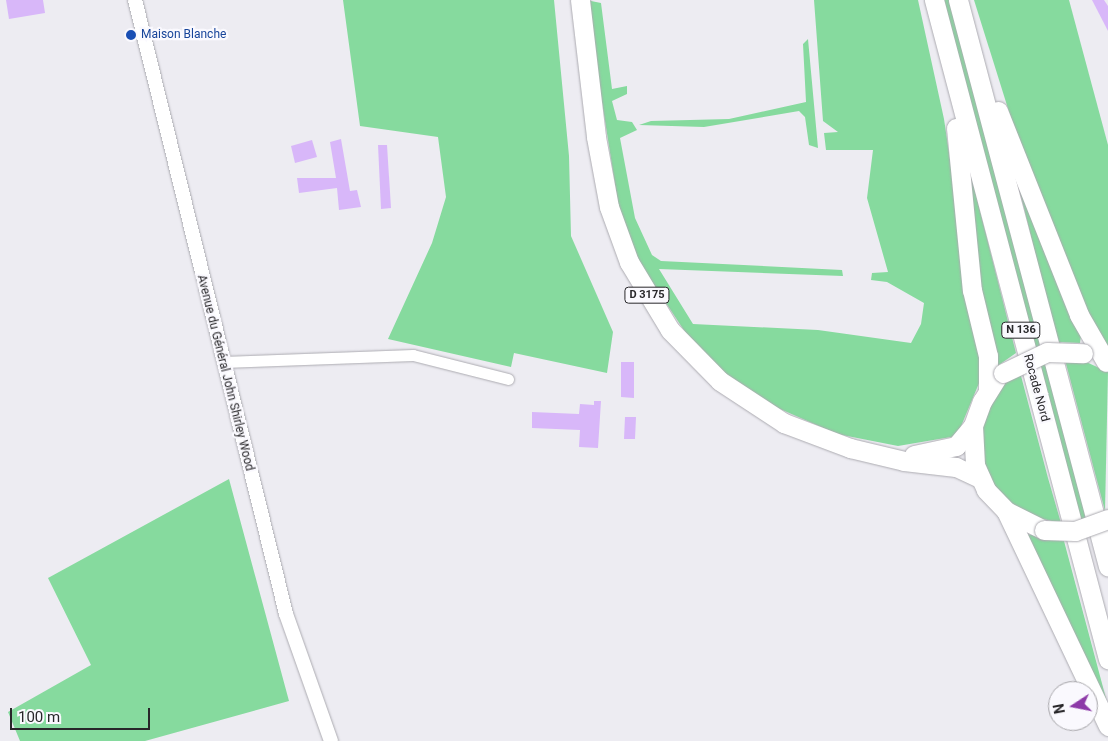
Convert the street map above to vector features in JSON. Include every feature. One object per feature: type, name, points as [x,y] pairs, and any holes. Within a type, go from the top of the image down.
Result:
[{"type":"highway","name":"D 3175","points":[[574,0],[580,24],[611,214],[629,262],[660,316],[694,357],[750,403],[800,430],[870,453],[922,455],[948,450],[962,442],[973,426]]},
{"type":"highway","name":"D 3175","points":[[580,0],[580,24]]},
{"type":"highway","points":[[928,0],[960,147],[972,290],[988,356],[988,389]]},
{"type":"highway","name":"Rocade Nord","points":[[934,0],[1108,660]]},
{"type":"highway","name":"Rocade Nord","points":[[958,0],[1108,566]]},
{"type":"highway","points":[[964,0],[1023,177],[1088,335],[1107,363]]},
{"type":"highway","points":[[1107,363],[1083,353],[1047,352],[1003,373],[988,389],[973,426],[973,452],[980,478],[1006,511],[1108,726]]},
{"type":"highway","points":[[870,453],[956,467],[980,478]]},
{"type":"highway","points":[[1006,511],[1044,530],[1075,530],[1108,519]]},
{"type":"street","name":"Avenue du Général John Shirley Wood","points":[[135,0],[223,362],[293,637],[331,741]]},
{"type":"street","points":[[223,362],[413,355],[508,378]]},
{"type":"green space","points":[[343,0],[554,0],[569,156],[571,236],[613,332],[607,373],[514,353],[511,367],[388,339],[432,243],[446,197],[438,137],[360,126]]},
{"type":"green space","points":[[586,0],[601,3],[612,89],[627,86],[627,94],[612,101],[617,120],[632,122],[637,130],[620,138],[635,218],[652,255],[661,261],[842,270],[843,276],[659,269],[693,324],[818,330],[911,343],[921,324],[924,303],[887,282],[871,280],[872,273],[888,272],[867,198],[873,150],[826,150],[824,133],[838,132],[823,121],[814,0],[918,0],[944,119],[982,376],[957,436],[898,446],[837,434],[771,405],[731,379],[691,341],[639,262],[620,216]]},
{"type":"green space","points":[[940,0],[951,0],[1088,518],[1079,521]]},
{"type":"green space","points":[[974,0],[1069,0],[1108,145],[1108,350],[1100,343],[1031,182]]},
{"type":"green space","points":[[808,39],[818,148],[809,145],[805,117],[799,111],[704,127],[639,125],[651,121],[729,119],[806,102],[803,44]]},
{"type":"green space","points":[[970,171],[1016,353],[996,367],[981,316]]},
{"type":"green space","points":[[1018,184],[1081,335],[1080,343],[1057,342]]},
{"type":"green space","points":[[1065,360],[1084,361],[1108,372],[1105,511]]},
{"type":"green space","points":[[1020,372],[1061,523],[1025,515],[996,490],[982,461],[980,439],[985,410],[1005,381]]},
{"type":"green space","points":[[229,479],[289,701],[145,741],[20,741],[8,712],[91,665],[48,578]]},
{"type":"green space","points":[[1026,534],[1064,541],[1108,706],[1098,681],[1096,681]]},
{"type":"building","points":[[6,0],[43,0],[45,13],[9,19]]},
{"type":"building","points":[[1092,0],[1104,0],[1108,6],[1108,31]]},
{"type":"building","points":[[341,139],[350,191],[357,190],[361,207],[339,210],[337,188],[299,193],[297,178],[336,178],[330,142]]},
{"type":"building","points":[[312,140],[317,157],[295,163],[291,146]]},
{"type":"building","points":[[378,145],[387,145],[391,208],[381,209]]},
{"type":"building","points":[[621,362],[634,362],[634,398],[621,397]]},
{"type":"building","points":[[594,401],[601,401],[598,448],[579,447],[580,430],[532,428],[532,412],[579,414],[580,404],[594,405]]},
{"type":"building","points":[[625,417],[636,417],[635,439],[624,439]]},
{"type":"place","name":"Maison Blanche","points":[[131,35]]}]
